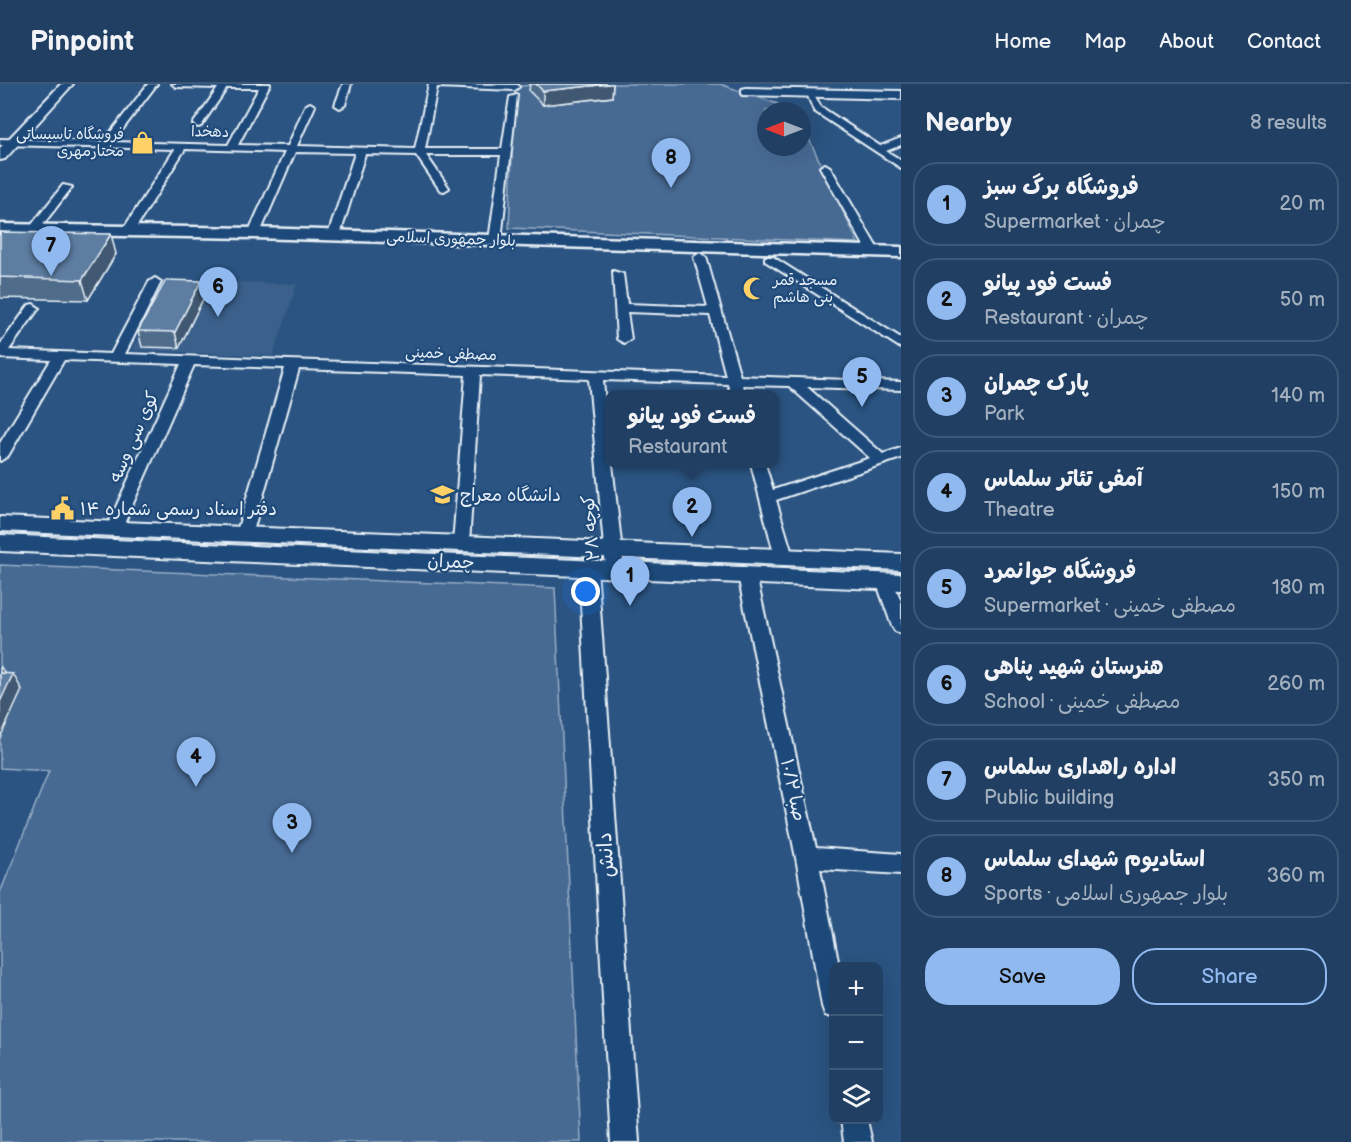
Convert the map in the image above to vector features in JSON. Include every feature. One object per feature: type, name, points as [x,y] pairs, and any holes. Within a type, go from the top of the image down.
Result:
[{"type":"main road","name":"بلوار جمهوری اسلامی","points":[[0,229],[334,235],[901,252]]},
{"type":"main road","name":"بلوار جمهوری اسلامی","points":[[0,241],[901,263]]},
{"type":"street","points":[[0,156],[7,142],[67,84]]},
{"type":"street","points":[[106,144],[153,84]]},
{"type":"street","points":[[176,84],[265,85],[232,147]]},
{"type":"street","points":[[340,105],[347,84]]},
{"type":"street","points":[[444,188],[419,152],[433,84],[515,92],[495,240]]},
{"type":"street","points":[[892,84],[901,96]]},
{"type":"street","points":[[198,124],[224,85]]},
{"type":"street","points":[[745,88],[901,96]]},
{"type":"street","points":[[814,90],[817,109],[901,165]]},
{"type":"street","points":[[254,233],[310,106]]},
{"type":"street","points":[[880,150],[901,141]]},
{"type":"street","name":"دهخدا","points":[[7,142],[506,152]]},
{"type":"street","points":[[128,231],[182,146]]},
{"type":"street","points":[[334,235],[361,150]]},
{"type":"street","points":[[825,167],[873,251]]},
{"type":"street","points":[[34,229],[67,187]]},
{"type":"street","points":[[700,257],[737,390]]},
{"type":"street","points":[[769,259],[901,344]]},
{"type":"street","points":[[617,274],[624,339]]},
{"type":"street","points":[[116,358],[155,282]]},
{"type":"street","points":[[0,354],[33,308]]},
{"type":"street","points":[[621,308],[716,311]]},
{"type":"street","name":"مصطفی خمینی","points":[[0,354],[901,386]]},
{"type":"street","points":[[0,456],[60,356]]},
{"type":"street","name":"کوی سی وسه","points":[[114,529],[189,361]]},
{"type":"street","points":[[244,535],[293,364]]},
{"type":"street","points":[[461,544],[472,371]]},
{"type":"street","name":"کوچه ۲۸","points":[[596,375],[605,468]]},
{"type":"street","points":[[794,382],[881,460]]},
{"type":"street","points":[[768,497],[901,453]]},
{"type":"street","name":"کوچه ۲۸","points":[[605,468],[614,560]]},
{"type":"street","points":[[759,468],[787,567]]},
{"type":"street","name":"چمران","points":[[0,524],[461,544],[587,559]]},
{"type":"street","name":"چمران","points":[[0,543],[587,559],[787,567],[901,562]]},
{"type":"street","name":"دانش","points":[[587,559],[625,1142]]},
{"type":"street","name":"چمران","points":[[614,560],[747,575],[787,567],[893,581]]},
{"type":"street","name":"صبا ۱۰/۲","points":[[747,575],[807,858],[829,979]]},
{"type":"street","points":[[893,581],[901,626]]},
{"type":"street","points":[[807,858],[901,864]]},
{"type":"street","points":[[855,1124],[858,1142]]},
{"type":"shaded area","points":[[538,84],[720,84],[772,102],[757,102],[757,156],[811,156],[811,143],[858,243],[509,228],[515,87]]},
{"type":"shaded area","points":[[170,280],[297,284],[273,356],[132,350]]},
{"type":"shaded area","points":[[0,565],[555,588],[581,1142],[0,1142],[0,893],[49,771],[0,768]]},
{"type":"building","points":[[536,84],[609,84],[543,91]]},
{"type":"building","points":[[0,232],[111,234],[82,280],[0,277]]},
{"type":"building","points":[[166,280],[201,281],[175,332],[138,331]]},
{"type":"building","points":[[0,673],[13,674],[0,702]]},
{"type":"place","name":"فروشگاه تاسیساتی مختارمهری","points":[[142,143]]},
{"type":"place","name":"استادیوم شهدای سلماس","points":[[671,188]]},
{"type":"place","name":"اداره راهداری سلماس","points":[[51,276]]},
{"type":"place","name":"مسجد قمر بنی هاشم","points":[[755,289]]},
{"type":"place","name":"هنرستان شهید پناهی","points":[[218,317]]},
{"type":"place","name":"فروشگاه جوانمرد","points":[[862,407]]},
{"type":"place","name":"دانشگاه معراج","points":[[442,495]]},
{"type":"place","name":"دفتر اسناد رسمی شماره ۱۴","points":[[62,509]]},
{"type":"place","name":"فست فود پیانو","points":[[692,537]]},
{"type":"place","name":"فروشگاه برگ سبز","points":[[630,606]]},
{"type":"place","name":"آمفی تئاتر سلماس","points":[[196,787]]},
{"type":"place","name":"پارک چمران","points":[[292,853]]}]
